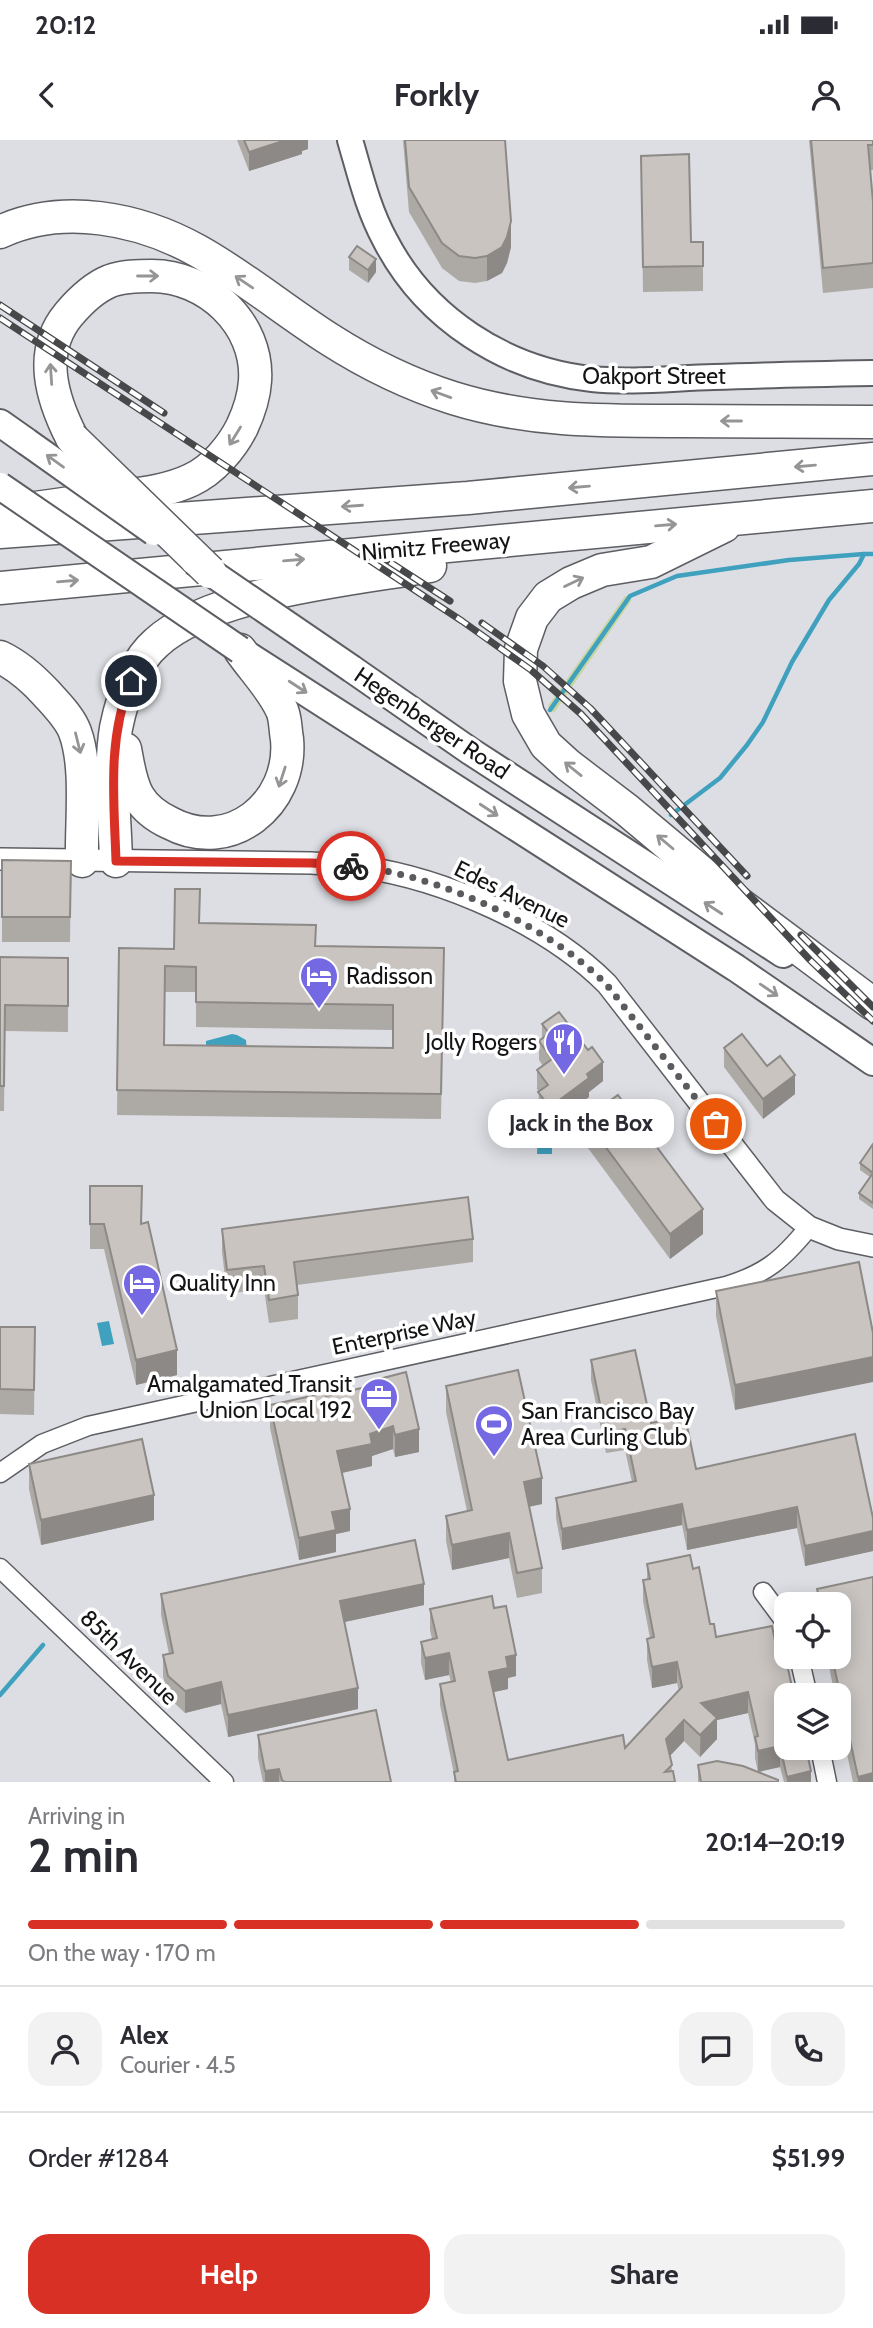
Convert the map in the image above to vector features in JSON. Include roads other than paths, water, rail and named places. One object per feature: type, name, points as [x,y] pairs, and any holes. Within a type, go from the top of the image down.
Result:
[{"type":"highway","points":[[0,232],[26,221],[75,216],[134,225],[167,236],[198,251],[330,340],[374,366],[452,398],[507,413],[582,421],[873,422]]},
{"type":"highway","points":[[0,513],[164,489],[193,480],[218,460],[237,436],[251,408],[256,379],[251,349],[242,327],[227,307],[208,292],[188,282],[163,276],[136,275],[110,281],[85,296],[66,318],[53,342],[50,369],[57,409],[72,438],[210,572]]},
{"type":"highway","name":"Nimitz Freeway","points":[[0,532],[468,498],[873,459]]},
{"type":"highway","name":"Nimitz Freeway","points":[[0,588],[873,506]]},
{"type":"highway","points":[[741,518],[651,562],[602,570],[570,583],[548,597],[532,618],[521,649],[520,681],[528,714],[547,745],[568,765],[627,810],[738,903],[873,1004]]},
{"type":"highway","points":[[116,861],[113,761],[116,728],[125,695],[137,667],[154,644],[180,625],[215,609],[284,591],[443,563],[500,540]]},
{"type":"highway","points":[[125,695],[124,747],[138,796],[155,816],[180,829],[204,834],[231,829],[253,818],[272,800],[283,778],[288,753],[281,707],[240,650]]},
{"type":"highway","points":[[0,657],[12,663],[40,687],[75,730],[81,756],[82,861]]},
{"type":"main road","name":"Oakport Street","points":[[350,140],[373,215],[399,265],[427,299],[458,327],[510,358],[559,374],[621,380],[873,373]]},
{"type":"main road","name":"Hegenberger Road","points":[[0,423],[470,751],[873,1012]]},
{"type":"main road","name":"Hegenberger Road","points":[[0,486],[240,650],[736,968],[873,1062]]},
{"type":"street","name":"Edes Avenue","points":[[0,859],[312,863],[361,867],[455,891],[560,944],[599,976],[775,1200],[808,1227],[839,1239],[873,1246]]},
{"type":"street","name":"Enterprise Way","points":[[0,1473],[42,1444],[88,1426],[753,1278],[774,1265],[808,1227]]},
{"type":"street","name":"85th Avenue","points":[[0,1568],[224,1782]]},
{"type":"street","points":[[762,1592],[774,1608]]},
{"type":"street","points":[[822,1760],[827,1782]]},
{"type":"water","points":[[232,1034],[246,1040],[247,1051],[206,1052],[206,1041]]},
{"type":"water","points":[[538,1127],[552,1128],[552,1154],[537,1154]]},
{"type":"water","points":[[109,1321],[114,1344],[102,1346],[97,1323]]},
{"type":"waterway","points":[[550,710],[630,596],[677,576],[789,560],[864,554]]},
{"type":"waterway","points":[[671,815],[720,778],[747,745],[763,722],[792,662],[829,600],[864,554],[873,554]]},
{"type":"waterway","points":[[0,1695],[43,1645]]},
{"type":"railway","points":[[0,305],[164,413]]},
{"type":"railway","points":[[0,318],[462,621],[531,670],[581,714],[810,960],[873,1021]]},
{"type":"railway","points":[[368,548],[450,601]]},
{"type":"railway","points":[[482,623],[543,666],[590,708],[747,876]]},
{"type":"railway","points":[[801,935],[873,1007]]},
{"type":"place","name":"Radisson","points":[[319,1010]]},
{"type":"place","name":"Jolly Rogers","points":[[564,1076]]},
{"type":"place","name":"Jack in the Box","points":[[716,1124]]},
{"type":"place","name":"Quality Inn","points":[[142,1317]]},
{"type":"place","name":"Amalgamated Transit Union Local 192","points":[[379,1431]]},
{"type":"place","name":"San Francisco Bay Area Curling Club","points":[[494,1458]]}]
